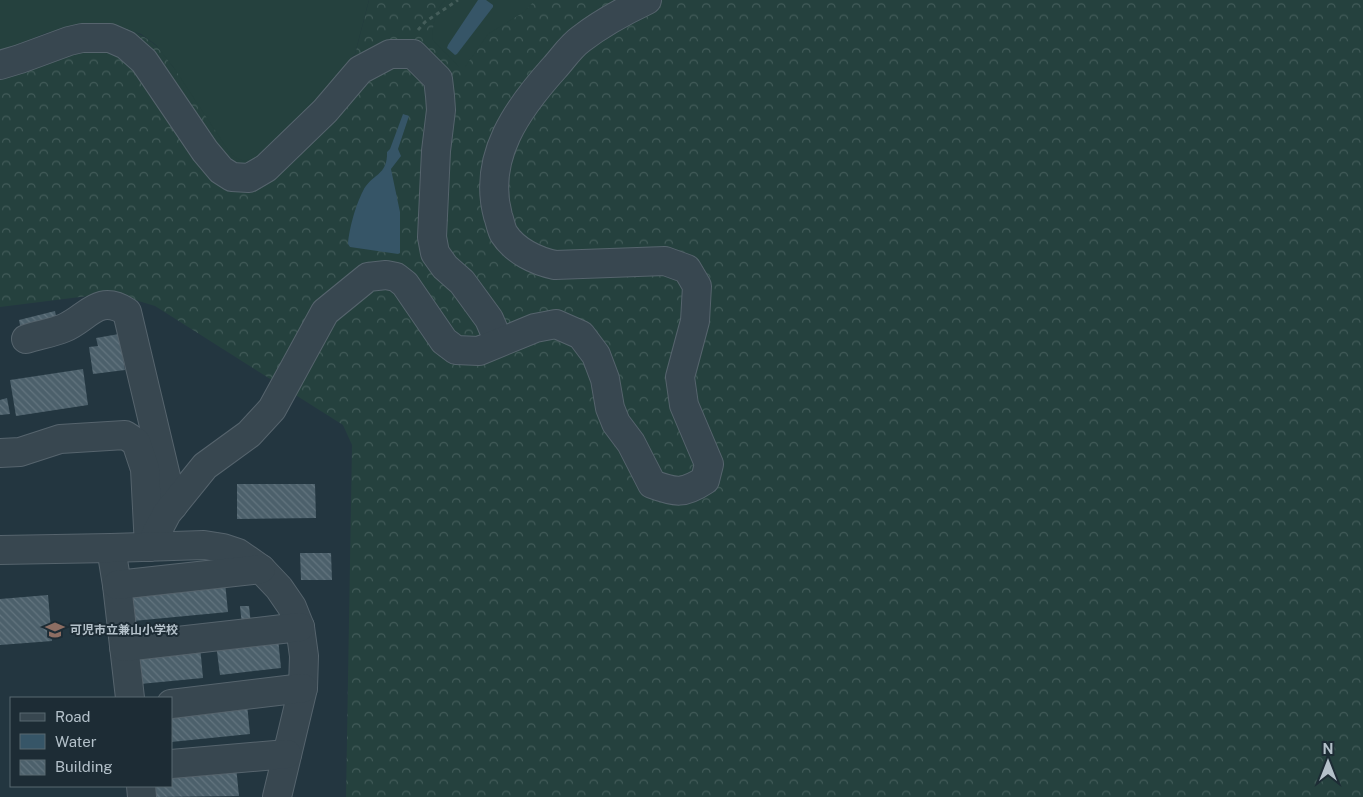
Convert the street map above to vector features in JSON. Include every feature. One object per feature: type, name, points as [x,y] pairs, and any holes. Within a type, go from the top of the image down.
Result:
[{"type":"street","points":[[149,547],[167,514],[205,466],[249,434],[272,409],[326,312],[368,277],[396,277],[404,284],[444,341],[456,350],[479,351],[535,328],[556,324],[581,335],[596,355],[605,378],[610,408],[616,423],[631,443],[652,484],[672,491],[692,489],[705,480],[709,464],[684,405],[680,377],[695,321],[697,286],[687,269],[665,261],[555,265],[540,262],[517,248],[503,233],[496,207],[496,163],[507,132],[534,90],[580,39],[647,0]]},
{"type":"street","points":[[0,65],[69,41],[82,38],[110,38],[126,46],[144,61],[205,151],[221,170],[232,177],[249,178],[266,168],[326,111],[360,70],[390,54],[413,54],[438,79],[441,110],[436,151],[432,238],[435,253],[445,267],[462,282],[489,319],[499,342]]},
{"type":"street","points":[[26,338],[64,328],[83,317],[94,307],[118,306],[127,312],[173,506]]},
{"type":"street","points":[[0,453],[20,452],[60,439],[125,435],[136,442],[145,469],[149,547]]},
{"type":"street","points":[[0,550],[204,545],[238,553],[261,569],[279,588],[292,607],[300,627],[304,656],[303,688],[277,797]]},
{"type":"street","points":[[111,548],[130,697]]},
{"type":"street","points":[[117,585],[261,569]]},
{"type":"street","points":[[124,647],[300,627]]},
{"type":"street","points":[[172,704],[303,688]]},
{"type":"street","points":[[172,764],[287,754]]},
{"type":"path","points":[[395,54],[425,22],[458,0]]},
{"type":"green space","points":[[0,0],[369,0],[355,54],[263,153],[254,158],[242,160],[230,153],[174,68],[156,45],[141,34],[118,26],[84,25],[46,33],[0,52]]},
{"type":"green space","points":[[369,0],[1363,0],[1363,797],[346,797],[352,445],[343,425],[155,306],[112,293],[0,307],[0,52],[58,31],[78,26],[98,25],[117,26],[136,33],[157,46],[174,68],[348,64],[355,54]]},
{"type":"green space","points":[[445,0],[535,0],[524,12],[488,34],[465,67],[459,67],[432,39],[437,13]]},
{"type":"water","points":[[478,0],[486,0],[493,7],[455,55],[447,48],[448,45]]},
{"type":"water","points":[[403,114],[409,116],[398,149],[401,156],[391,169],[400,212],[400,253],[350,247],[348,244],[350,231],[358,203],[366,185],[385,166],[387,152],[390,149]]},
{"type":"building","points":[[55,311],[57,321],[21,330],[19,320]]},
{"type":"building","points":[[119,334],[125,370],[93,374],[89,347],[98,346],[96,338]]},
{"type":"building","points":[[83,369],[88,405],[16,416],[10,380]]},
{"type":"building","points":[[7,398],[10,414],[0,415],[0,400]]},
{"type":"building","points":[[237,484],[315,484],[316,518],[237,519]]},
{"type":"building","points":[[300,553],[331,553],[332,580],[301,580]]},
{"type":"building","points":[[225,582],[228,612],[133,621],[130,592]]},
{"type":"building","points":[[48,595],[52,641],[0,645],[0,599]]},
{"type":"building","points":[[240,606],[249,606],[251,625],[242,626]]},
{"type":"building","points":[[278,638],[281,668],[220,675],[216,644]]},
{"type":"building","points":[[200,646],[203,678],[140,684],[137,652]]},
{"type":"building","points":[[247,704],[250,734],[172,742],[172,711]]},
{"type":"building","points":[[236,766],[239,796],[155,797],[154,787],[172,787],[172,773]]},
{"type":"place","name":"可児市立兼山小学校","points":[[55,630]]}]
